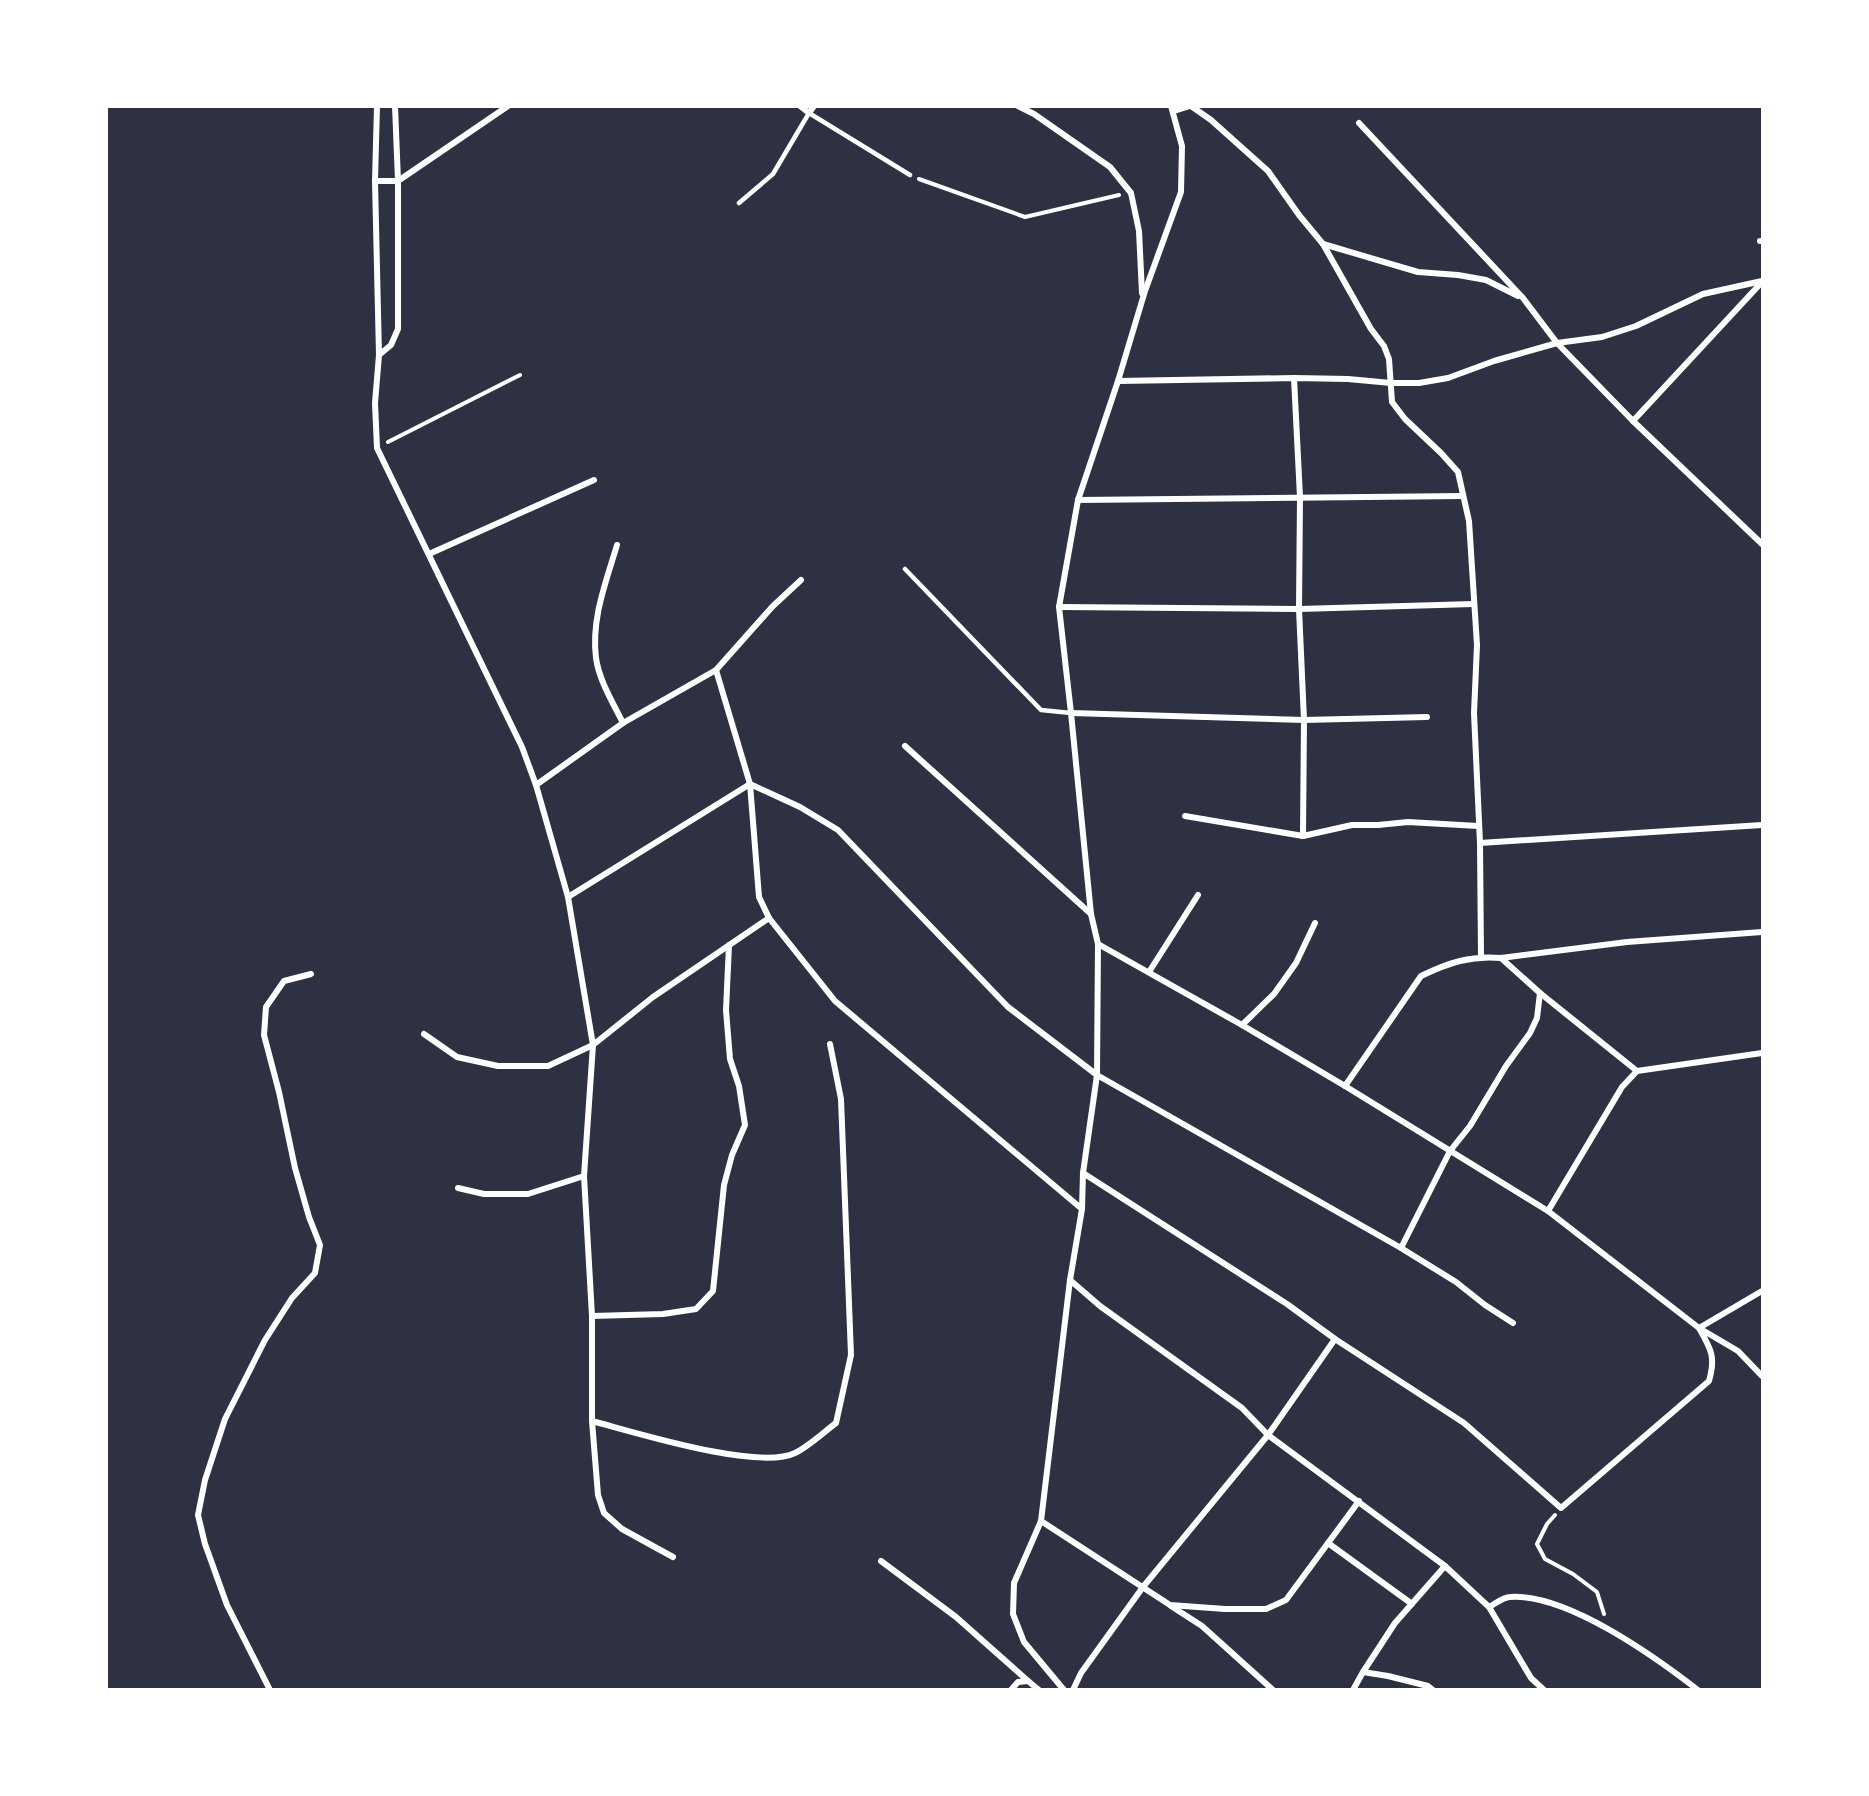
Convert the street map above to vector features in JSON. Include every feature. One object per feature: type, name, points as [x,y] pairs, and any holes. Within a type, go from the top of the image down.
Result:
[{"type":"street","points":[[377,106],[375,181],[379,355],[375,403],[377,448],[522,747],[536,785],[568,897],[593,1045],[584,1176],[592,1316],[592,1421],[598,1495],[604,1513],[622,1529],[674,1557]]},
{"type":"street","points":[[379,355],[391,345],[398,329],[398,181],[395,106]]},
{"type":"street","points":[[375,181],[398,181],[508,106]]},
{"type":"street","points":[[800,106],[809,113],[814,106]]},
{"type":"street","points":[[1018,106],[1034,114],[1110,167],[1131,193],[1139,231],[1142,299]]},
{"type":"street","points":[[1064,1689],[1024,1642],[1013,1614],[1014,1583],[1041,1521],[1070,1280],[1082,1209],[1083,1173],[1097,1075],[1098,944],[1091,914],[1059,608],[1078,500],[1118,381],[1142,299],[1181,192],[1182,146],[1172,109],[1191,106],[1211,120],[1268,171],[1323,244],[1371,329],[1384,346],[1389,359],[1392,402],[1405,419],[1458,472],[1469,521],[1477,645],[1474,713],[1480,843],[1481,956]]},
{"type":"street","points":[[1359,123],[1523,298],[1557,343],[1633,421],[1762,544]]},
{"type":"street","points":[[1323,244],[1418,272],[1486,280],[1523,298]]},
{"type":"street","points":[[1118,381],[1294,378],[1348,379],[1390,384],[1419,383],[1448,378],[1512,355],[1557,343],[1602,337],[1636,326],[1703,294],[1762,281]]},
{"type":"street","points":[[1633,421],[1762,281]]},
{"type":"street","points":[[1294,378],[1300,497],[1299,609],[1304,720],[1304,836]]},
{"type":"street","points":[[429,554],[594,480]]},
{"type":"street","points":[[1078,500],[1463,495]]},
{"type":"street","points":[[617,545],[596,615],[596,659],[606,688],[623,723]]},
{"type":"street","points":[[536,785],[623,723],[716,669],[773,606],[801,580]]},
{"type":"street","points":[[1059,608],[1299,609],[1474,604]]},
{"type":"street","points":[[716,669],[750,784],[759,897],[769,918],[835,1001],[1082,1209]]},
{"type":"street","points":[[1071,713],[1304,720],[1427,717]]},
{"type":"street","points":[[905,746],[1091,914]]},
{"type":"street","points":[[568,897],[750,784]]},
{"type":"street","points":[[750,784],[800,807],[838,830],[1008,1007],[1097,1075],[1401,1248],[1456,1282],[1513,1323]]},
{"type":"street","points":[[1185,816],[1304,836],[1352,825],[1408,822],[1478,826]]},
{"type":"street","points":[[1480,843],[1762,825]]},
{"type":"street","points":[[1149,972],[1198,895]]},
{"type":"street","points":[[424,1034],[457,1058],[498,1066],[548,1066],[593,1045],[653,997],[769,918]]},
{"type":"street","points":[[1242,1025],[1274,994],[1296,963],[1315,924]]},
{"type":"street","points":[[1345,1086],[1421,976],[1440,967],[1481,956],[1501,958],[1627,942],[1762,932]]},
{"type":"street","points":[[1098,944],[1345,1086],[1548,1211],[1699,1328],[1738,1351],[1762,1376]]},
{"type":"street","points":[[592,1316],[663,1314],[696,1309],[712,1291],[724,1185],[732,1155],[745,1125],[739,1086],[730,1059],[726,1010],[729,945]]},
{"type":"street","points":[[1501,958],[1540,993],[1637,1071]]},
{"type":"street","points":[[270,1689],[227,1605],[205,1544],[198,1515],[205,1480],[225,1419],[265,1340],[292,1298],[315,1273],[320,1245],[309,1217],[295,1168],[264,1035],[266,1007],[284,981],[311,974]]},
{"type":"street","points":[[1401,1248],[1450,1150],[1470,1126],[1506,1066],[1530,1033],[1537,1017],[1540,993]]},
{"type":"street","points":[[592,1421],[713,1452],[771,1458],[795,1454],[836,1423],[851,1355],[841,1099],[830,1044]]},
{"type":"street","points":[[1548,1211],[1622,1087],[1637,1071],[1762,1053]]},
{"type":"street","points":[[1083,1173],[1287,1304],[1335,1340],[1464,1423],[1561,1508],[1709,1382],[1714,1365],[1711,1348],[1699,1328]]},
{"type":"street","points":[[458,1188],[484,1194],[528,1194],[584,1176]]},
{"type":"street","points":[[1070,1280],[1100,1306],[1242,1408],[1268,1435],[1444,1566],[1489,1607],[1531,1678],[1544,1689]]},
{"type":"street","points":[[1699,1328],[1762,1291]]},
{"type":"street","points":[[1073,1689],[1081,1673],[1143,1587],[1268,1435],[1335,1340]]},
{"type":"street","points":[[1170,1605],[1266,1609],[1286,1600],[1359,1501]]},
{"type":"street","points":[[1041,1521],[1202,1626],[1273,1689]]},
{"type":"street","points":[[1328,1543],[1412,1604]]},
{"type":"street","points":[[881,1561],[956,1617],[1038,1689]]},
{"type":"street","points":[[1353,1689],[1395,1623],[1444,1566]]},
{"type":"street","points":[[1489,1607],[1507,1596],[1545,1600],[1609,1630],[1664,1664],[1698,1689]]},
{"type":"street","points":[[1363,1672],[1433,1689]]},
{"type":"street","points":[[1011,1689],[1018,1682],[1028,1681]]},
{"type":"lane","points":[[739,203],[773,174],[809,113],[910,175]]},
{"type":"lane","points":[[905,569],[1041,710],[1071,713]]},
{"type":"path","points":[[910,175],[1025,217],[1131,193]]},
{"type":"path","points":[[377,448],[520,375]]},
{"type":"path","points":[[1561,1508],[1547,1524],[1537,1544],[1545,1559],[1573,1574],[1597,1592],[1609,1630]]}]
